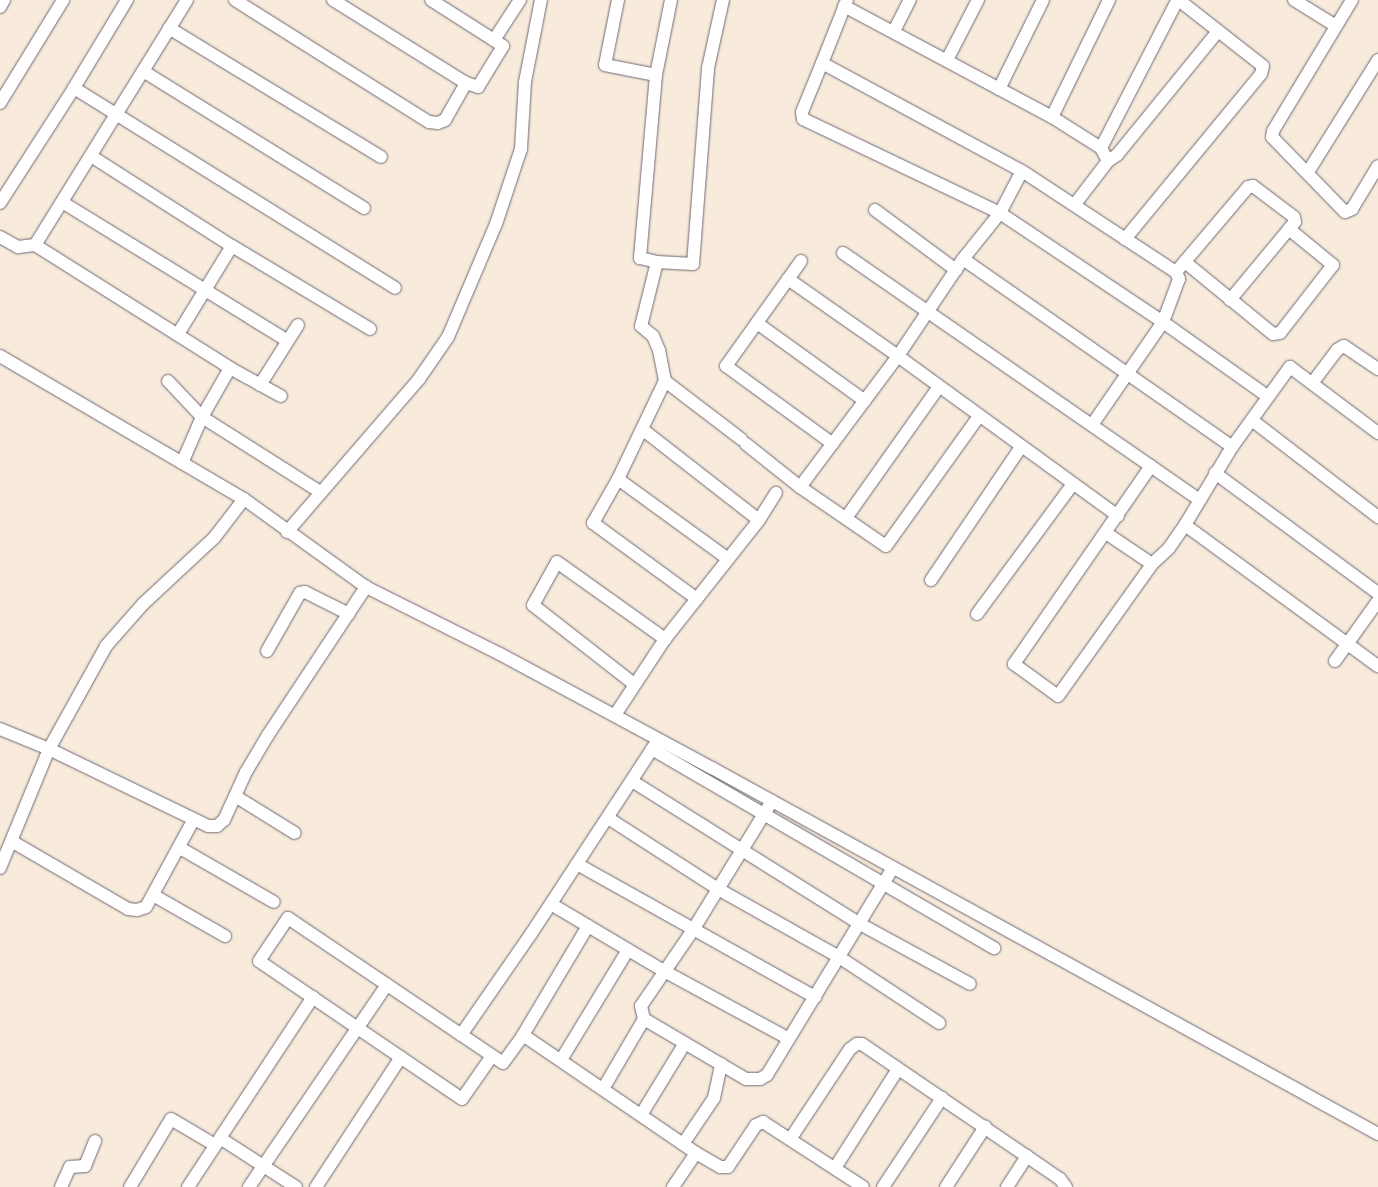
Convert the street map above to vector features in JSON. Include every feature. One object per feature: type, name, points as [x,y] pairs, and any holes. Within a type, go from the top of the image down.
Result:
[{"type":"street","points":[[0,7],[4,0]]},
{"type":"street","points":[[0,103],[63,0]]},
{"type":"street","points":[[0,203],[74,88],[127,0]]},
{"type":"street","points":[[35,245],[92,156],[116,113],[187,0]]},
{"type":"street","points":[[235,0],[429,122],[438,124],[445,120],[466,83]]},
{"type":"street","points":[[333,0],[466,83],[478,87],[502,51],[503,46],[431,0]]},
{"type":"street","points":[[494,40],[520,0]]},
{"type":"street","points":[[287,532],[320,492],[376,431],[419,379],[448,337],[496,224],[521,149],[525,82],[541,0]]},
{"type":"street","points":[[618,0],[605,65],[656,75]]},
{"type":"street","points":[[672,0],[656,75],[640,258],[657,262],[694,264],[708,68],[723,0]]},
{"type":"street","points":[[894,31],[910,0]]},
{"type":"street","points":[[947,60],[978,0]]},
{"type":"street","points":[[999,89],[1044,0]]},
{"type":"street","points":[[1052,117],[1109,0]]},
{"type":"street","points":[[1294,0],[1336,26]]},
{"type":"street","points":[[1352,0],[1273,131],[1273,140],[1308,172],[1345,212],[1352,209],[1378,166]]},
{"type":"street","points":[[1102,148],[1174,3],[1180,1],[1263,66],[1261,74],[1125,239]]},
{"type":"street","points":[[1108,161],[1102,148],[1052,117],[894,31],[846,3],[802,112],[803,119],[1000,213],[1163,322],[1267,396]]},
{"type":"street","points":[[169,28],[381,157]]},
{"type":"street","points":[[1075,204],[1108,161],[1117,155],[1218,31]]},
{"type":"street","points":[[1308,172],[1378,60]]},
{"type":"street","points":[[822,63],[1022,171],[1075,204],[1176,272],[1179,279],[1163,322],[1128,376],[1092,425]]},
{"type":"street","points":[[143,71],[364,208]]},
{"type":"street","points":[[74,88],[396,288]]},
{"type":"street","points":[[92,156],[232,246],[370,329]]},
{"type":"street","points":[[800,487],[898,356],[963,259],[1000,213],[1022,171]]},
{"type":"street","points":[[1176,272],[1248,187],[1253,186],[1294,217],[1295,222],[1230,300]]},
{"type":"street","points":[[62,202],[204,292],[288,341]]},
{"type":"street","points":[[875,210],[956,270]]},
{"type":"street","points":[[1185,262],[1273,334],[1280,333],[1333,265],[1289,229]]},
{"type":"street","points":[[0,237],[18,247],[35,245],[230,368],[281,396]]},
{"type":"street","points":[[178,334],[232,246]]},
{"type":"street","points":[[843,253],[1200,500]]},
{"type":"street","points":[[963,259],[1128,376],[1232,447]]},
{"type":"street","points":[[801,261],[726,366],[833,444]]},
{"type":"street","points":[[657,262],[640,326],[653,336],[659,350],[665,381],[618,479],[593,523],[697,599]]},
{"type":"street","points":[[788,279],[898,356],[938,388],[979,416],[1072,485],[1118,516]]},
{"type":"street","points":[[757,322],[865,401]]},
{"type":"street","points":[[260,385],[298,325]]},
{"type":"street","points":[[1313,382],[1337,350],[1344,346],[1377,367]]},
{"type":"street","points":[[0,356],[244,499],[287,532],[366,587],[615,715],[655,744],[763,815],[994,948]]},
{"type":"street","points":[[1151,466],[1118,516],[1014,664],[1058,696],[1152,564],[1169,548],[1185,525],[1232,447],[1252,421],[1267,396],[1290,366],[1313,382],[1378,433]]},
{"type":"street","points":[[182,463],[202,417],[230,368]]},
{"type":"street","points":[[168,381],[202,417],[320,492]]},
{"type":"street","points":[[665,381],[744,441],[800,487],[886,546],[979,416]]},
{"type":"street","points":[[846,518],[938,388]]},
{"type":"street","points":[[1252,421],[1378,517]]},
{"type":"street","points":[[642,429],[759,520]]},
{"type":"street","points":[[931,580],[1021,447]]},
{"type":"street","points":[[1215,473],[1378,593]]},
{"type":"street","points":[[618,479],[728,559]]},
{"type":"street","points":[[977,614],[1072,485]]},
{"type":"street","points":[[615,715],[634,684],[665,640],[759,520],[776,493]]},
{"type":"street","points":[[0,868],[49,749],[106,646],[123,624],[214,538],[244,499]]},
{"type":"street","points":[[1185,525],[1378,666]]},
{"type":"street","points":[[1106,533],[1152,564]]},
{"type":"street","points":[[634,684],[533,605],[557,562],[665,640]]},
{"type":"street","points":[[0,729],[49,749],[208,826],[218,826],[224,820],[235,796],[268,735],[366,587]]},
{"type":"street","points":[[267,651],[300,593],[305,592],[348,614]]},
{"type":"street","points":[[1335,661],[1378,601]]},
{"type":"street","points":[[461,1035],[578,864],[655,744]]},
{"type":"street","points":[[655,744],[772,801],[1378,1134]]},
{"type":"street","points":[[632,781],[742,848],[860,924],[970,984]]},
{"type":"street","points":[[235,796],[295,833]]},
{"type":"street","points":[[772,801],[693,930],[644,999],[641,1014],[644,1019],[746,1079],[760,1079],[767,1076],[893,868]]},
{"type":"street","points":[[608,818],[718,889],[839,957],[939,1024]]},
{"type":"street","points":[[12,842],[128,909],[138,910],[146,907],[180,848],[194,819]]},
{"type":"street","points":[[180,848],[274,902]]},
{"type":"street","points":[[578,864],[693,930],[815,997]]},
{"type":"street","points":[[153,895],[225,936]]},
{"type":"street","points":[[551,904],[664,971],[789,1040]]},
{"type":"street","points":[[492,1056],[462,1099],[259,961],[288,918],[503,1063],[523,1034],[588,926]]},
{"type":"street","points":[[561,1060],[628,950]]},
{"type":"street","points":[[249,1187],[387,985]]},
{"type":"street","points":[[188,1187],[313,997]]},
{"type":"street","points":[[603,1089],[644,1019]]},
{"type":"street","points":[[523,1034],[696,1153],[719,1166],[728,1167],[761,1122],[791,1138],[863,1187]]},
{"type":"street","points":[[641,1115],[685,1043]]},
{"type":"street","points":[[791,1138],[850,1050],[856,1044],[862,1044],[1060,1179],[1066,1187]]},
{"type":"street","points":[[316,1187],[401,1057]]},
{"type":"street","points":[[683,1144],[714,1098],[721,1064]]},
{"type":"street","points":[[835,1168],[898,1069]]},
{"type":"street","points":[[883,1187],[942,1098]]},
{"type":"street","points":[[130,1187],[171,1119],[263,1166],[296,1187]]},
{"type":"street","points":[[946,1187],[985,1128]]},
{"type":"street","points":[[61,1187],[70,1167],[85,1166],[95,1141]]},
{"type":"street","points":[[673,1187],[696,1153]]},
{"type":"street","points":[[1007,1187],[1027,1156]]}]
